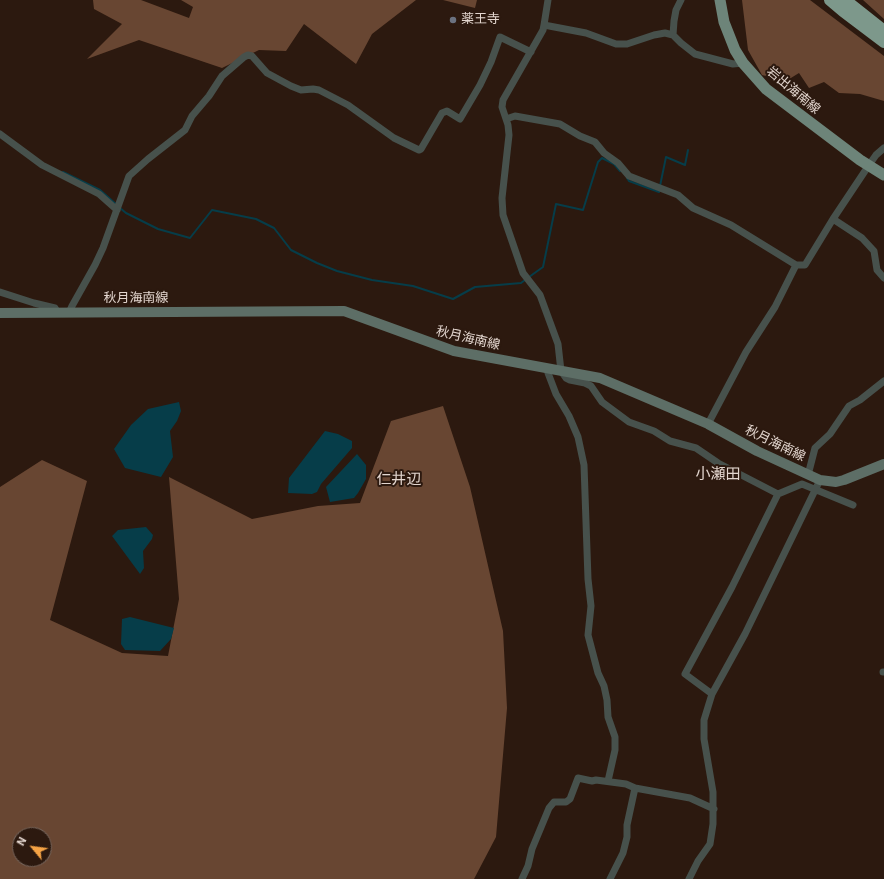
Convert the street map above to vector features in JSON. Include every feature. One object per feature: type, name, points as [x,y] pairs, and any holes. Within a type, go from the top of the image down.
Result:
[{"type":"highway","points":[[830,0],[884,42]]},
{"type":"highway","points":[[845,0],[884,31]]},
{"type":"main road","name":"岩出海南線","points":[[720,0],[724,22],[735,50],[743,63],[766,89],[814,126],[884,175]]},
{"type":"main road","name":"秋月海南線","points":[[0,313],[344,312],[454,351],[600,378],[708,424],[757,451],[820,480],[836,482],[884,464]]},
{"type":"street","points":[[548,0],[544,25],[531,52],[504,100],[502,107],[509,135],[502,198],[503,216],[523,273],[540,295],[558,344],[562,371],[566,378],[591,386],[602,402],[629,422],[654,431],[670,441],[696,448],[718,463],[778,494]]},
{"type":"street","points":[[673,35],[676,10],[681,0]]},
{"type":"street","points":[[544,25],[586,33],[616,44],[626,44],[665,33],[673,35],[695,54],[733,64],[743,63]]},
{"type":"street","points":[[69,313],[98,259],[118,210],[126,182],[132,171],[185,130],[192,116],[222,76],[244,57],[248,55],[252,56],[267,73],[291,86],[302,90],[313,88],[319,90],[348,105],[394,138],[419,150],[442,114],[447,111],[460,119],[480,85],[491,62],[500,37],[531,52]]},
{"type":"street","points":[[506,119],[516,116],[560,124],[580,136],[595,142],[604,153],[618,163],[629,176],[678,194],[693,208],[731,225],[796,265],[805,265],[833,219],[869,165],[876,155],[884,148]]},
{"type":"street","points":[[0,134],[42,165],[99,194],[118,210]]},
{"type":"street","points":[[833,219],[862,238],[874,251],[877,270],[884,278]]},
{"type":"street","points":[[708,424],[746,352],[775,307],[796,265]]},
{"type":"street","points":[[0,292],[55,308],[58,313]]},
{"type":"street","points":[[548,368],[548,373],[556,394],[569,416],[578,437],[584,465],[588,579],[591,606],[588,635],[598,673],[604,686],[608,717],[615,737],[615,750],[608,781]]},
{"type":"street","points":[[808,475],[815,448],[830,434],[849,406],[860,400],[884,381]]},
{"type":"street","points":[[689,879],[710,844],[714,809],[713,792],[704,739],[704,720],[712,694],[745,634],[820,480]]},
{"type":"street","points":[[712,694],[685,674],[732,587],[778,494],[802,484],[853,505]]},
{"type":"street","points":[[522,879],[528,866],[532,849],[549,808],[554,802],[566,802],[570,799],[578,778],[592,781],[608,781],[626,784],[635,788],[690,798],[714,809]]},
{"type":"street","points":[[610,879],[623,853],[627,837],[627,824],[635,788]]},
{"type":"shaded area","points":[[93,0],[141,0],[189,18],[193,7],[181,0],[416,0],[372,34],[356,64],[304,24],[286,51],[259,50],[222,68],[139,40],[87,59],[122,24],[94,9]]},
{"type":"shaded area","points":[[443,0],[477,0],[475,8]]},
{"type":"shaded area","points":[[742,0],[810,0],[884,56],[884,101],[860,94],[839,93],[824,82],[809,88],[799,73],[786,81],[762,75],[748,50]]},
{"type":"shaded area","points":[[863,0],[884,0],[884,19]]},
{"type":"shaded area","points":[[443,406],[470,487],[503,631],[507,708],[496,837],[474,879],[0,879],[0,487],[42,460],[87,481],[50,620],[122,653],[168,656],[179,599],[169,477],[252,519],[318,506],[360,503],[391,421]]},
{"type":"water","points":[[179,402],[181,411],[177,421],[170,431],[173,457],[161,477],[125,468],[114,449],[131,425],[148,409]]},
{"type":"water","points":[[325,431],[338,434],[352,441],[352,448],[321,484],[317,492],[312,494],[288,493],[289,478]]},
{"type":"water","points":[[357,454],[366,465],[366,479],[354,498],[330,502],[326,487]]},
{"type":"water","points":[[146,527],[153,535],[152,539],[143,551],[144,568],[140,574],[112,536],[118,530]]},
{"type":"water","points":[[130,617],[174,628],[171,639],[160,651],[125,650],[121,644],[122,619]]},
{"type":"waterway","points":[[660,186],[666,157],[685,165],[688,150]]},
{"type":"waterway","points":[[529,277],[543,267],[556,204],[583,210],[598,162],[602,158],[614,164],[620,171]]},
{"type":"waterway","points":[[63,172],[100,190],[117,205]]},
{"type":"waterway","points":[[627,178],[629,181],[659,192],[660,190]]},
{"type":"waterway","points":[[120,208],[126,213],[158,229],[190,238],[212,210],[256,219],[274,228],[291,250],[317,263],[337,271],[372,280],[413,286],[453,299],[475,287],[521,283],[525,280]]},
{"type":"place","name":"薬王寺","points":[[453,20]]},
{"type":"district","name":"小瀬田","points":[[718,475]]},
{"type":"district","name":"仁井辺","points":[[399,480]]}]
